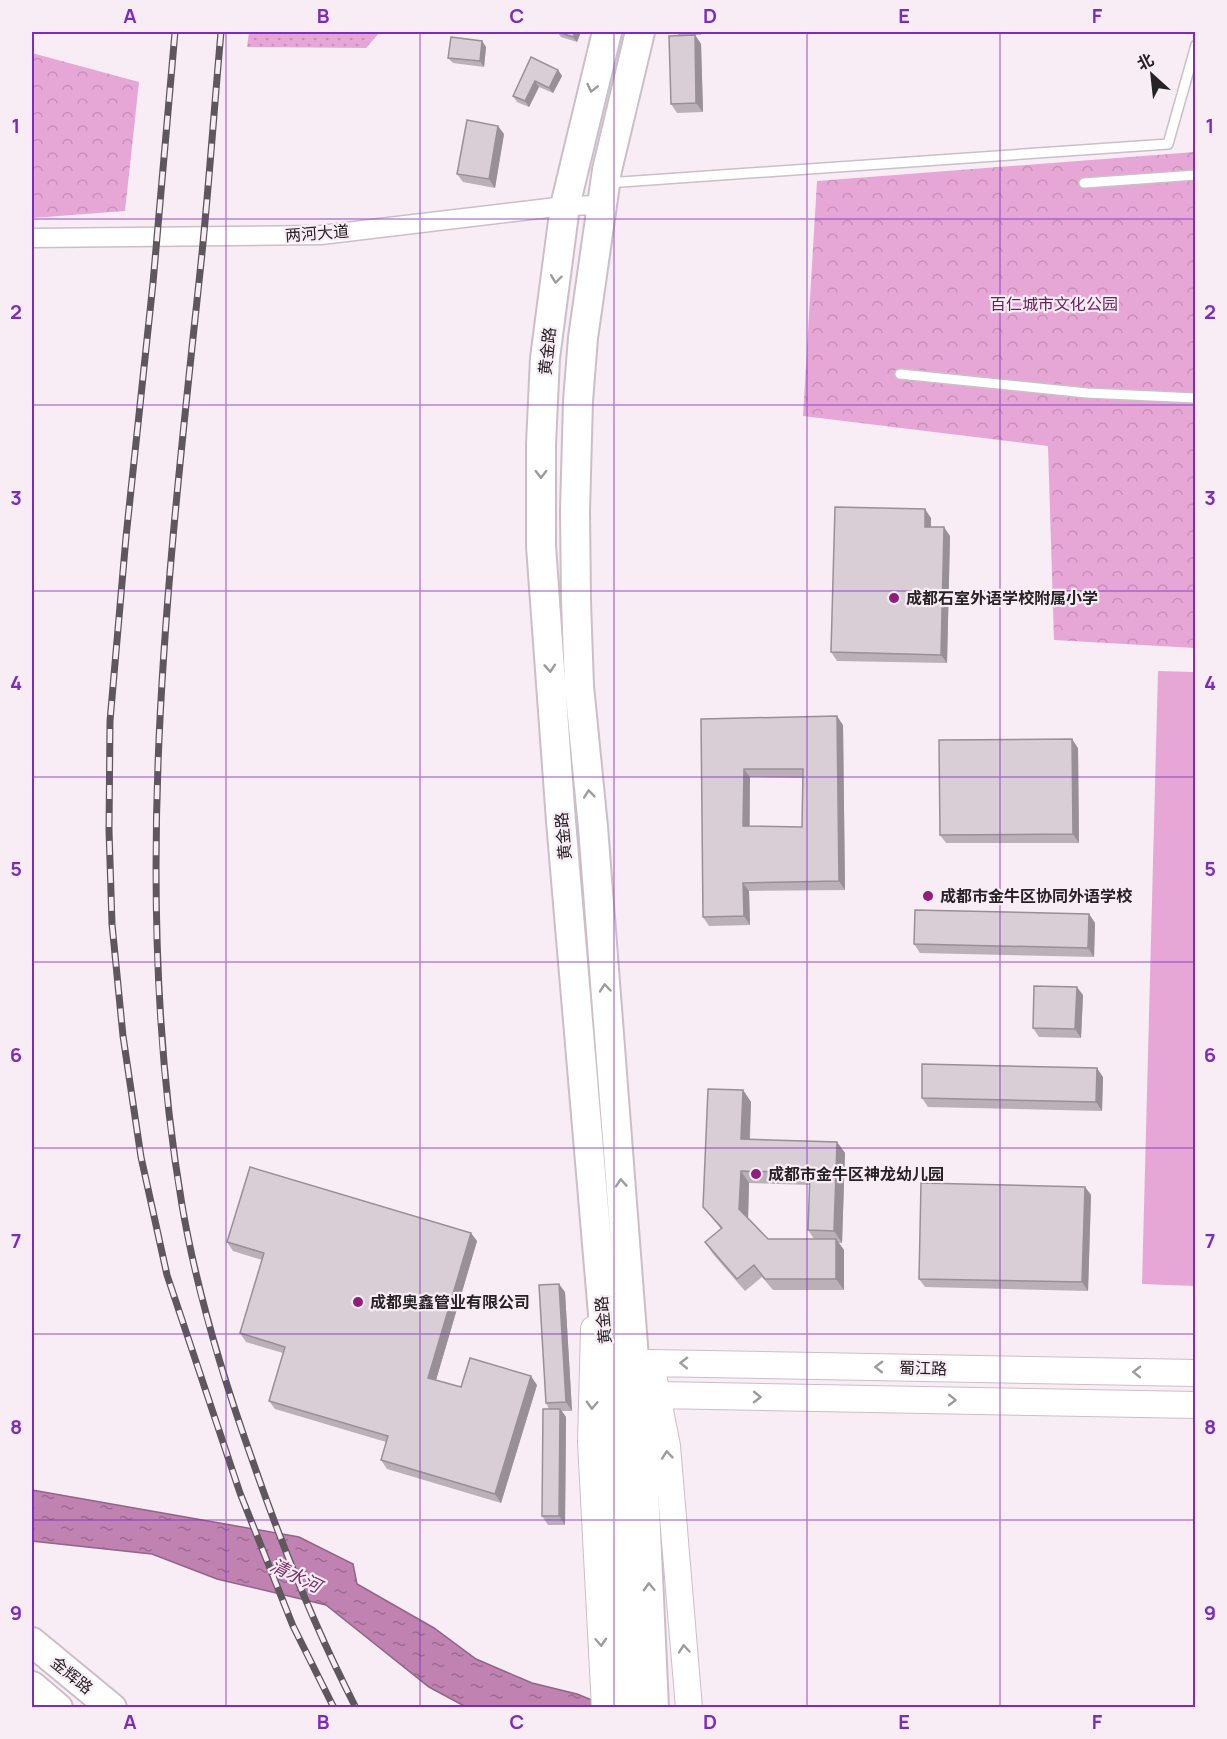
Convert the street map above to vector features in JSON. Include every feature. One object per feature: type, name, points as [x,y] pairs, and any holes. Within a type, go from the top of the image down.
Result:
[{"type":"main road","name":"黄金路","points":[[607,32],[565,206],[545,358],[541,444],[541,546],[563,844],[623,1549],[639,1645]]},
{"type":"main road","name":"黄金路","points":[[639,1645],[644,1488],[594,838],[579,686],[575,511],[578,401],[583,338],[603,194],[640,32]]},
{"type":"main road","name":"金辉路","points":[[32,1642],[112,1707]]},
{"type":"main road","points":[[612,1703],[639,1645]]},
{"type":"main road","points":[[639,1645],[654,1707]]},
{"type":"main road","name":"金辉路","points":[[32,1686],[58,1707]]},
{"type":"street","name":"两河大道","points":[[32,238],[321,235],[565,206],[603,194]]},
{"type":"street","points":[[624,1226],[667,1446],[689,1707]]},
{"type":"street","points":[[597,1242],[591,1442],[612,1703]]},
{"type":"street","name":"蜀江路","points":[[650,1363],[1196,1373]]},
{"type":"street","name":"蜀江路","points":[[657,1395],[1196,1405]]},
{"type":"lane","points":[[603,194],[1168,144],[1196,45]]},
{"type":"lane","points":[[1084,183],[1196,175]]},
{"type":"lane","points":[[900,374],[1087,393],[1196,398]]},
{"type":"green space","points":[[249,32],[380,32],[366,48],[247,47]]},
{"type":"green space","points":[[32,53],[139,82],[125,211],[32,218]]},
{"type":"green space","name":"百仁城市文化公园","points":[[1195,152],[1195,648],[1054,640],[1048,446],[803,416],[817,181]]},
{"type":"green space","points":[[1158,671],[1195,672],[1195,1286],[1142,1284]]},
{"type":"water","name":"清水河","points":[[32,1490],[299,1537],[353,1564],[357,1584],[434,1628],[476,1659],[532,1683],[577,1694],[609,1707],[466,1707],[429,1687],[326,1605],[217,1579],[152,1554],[32,1541]]},
{"type":"building","points":[[558,32],[575,32],[573,37]]},
{"type":"building","points":[[695,35],[696,103],[671,104],[669,36]]},
{"type":"building","points":[[451,37],[482,41],[480,61],[448,58]]},
{"type":"building","points":[[531,57],[558,70],[549,88],[535,81],[525,101],[513,96]]},
{"type":"building","points":[[467,120],[498,126],[489,179],[457,174]]},
{"type":"building","name":"成都石室外语学校附属小学","points":[[835,507],[925,509],[925,527],[944,527],[941,655],[831,652]]},
{"type":"building","points":[[837,716],[839,881],[743,883],[744,916],[703,917],[701,719]],"holes":[[[744,769],[803,769],[802,827],[743,826]]]},
{"type":"building","points":[[1072,739],[1073,834],[940,835],[939,740]]},
{"type":"building","points":[[915,910],[1089,914],[1088,948],[914,944]]},
{"type":"building","points":[[1034,986],[1077,987],[1075,1029],[1033,1028]]},
{"type":"building","points":[[922,1064],[1097,1068],[1096,1102],[922,1098]]},
{"type":"building","points":[[708,1089],[743,1090],[741,1139],[837,1142],[834,1231],[808,1230],[810,1173],[741,1171],[739,1209],[768,1239],[836,1239],[836,1279],[765,1279],[754,1265],[737,1279],[705,1242],[722,1228],[703,1207]]},
{"type":"building","name":"成都奥鑫管业有限公司","points":[[250,1167],[471,1233],[428,1378],[461,1387],[470,1358],[531,1376],[495,1494],[381,1460],[388,1436],[269,1401],[285,1347],[240,1333],[264,1253],[227,1242]]},
{"type":"building","points":[[921,1183],[1085,1187],[1082,1282],[919,1279]]},
{"type":"building","points":[[559,1284],[566,1402],[546,1403],[539,1285]]},
{"type":"building","points":[[543,1409],[560,1409],[559,1516],[542,1516]]},
{"type":"railway","points":[[175,32],[110,721],[109,830],[112,924],[123,1036],[141,1157],[167,1275],[240,1493],[293,1626],[334,1708]]},
{"type":"railway","points":[[221,32],[204,234],[177,498],[159,734],[156,852],[158,970],[166,1088],[188,1238],[221,1367],[288,1556],[313,1617],[356,1708]]},
{"type":"place","name":"成都石室外语学校附属小学","points":[[894,598]]},
{"type":"place","name":"成都市金牛区协同外语学校","points":[[928,896]]},
{"type":"place","name":"成都市金牛区神龙幼儿园","points":[[756,1174]]},
{"type":"place","name":"成都奥鑫管业有限公司","points":[[358,1302]]}]
